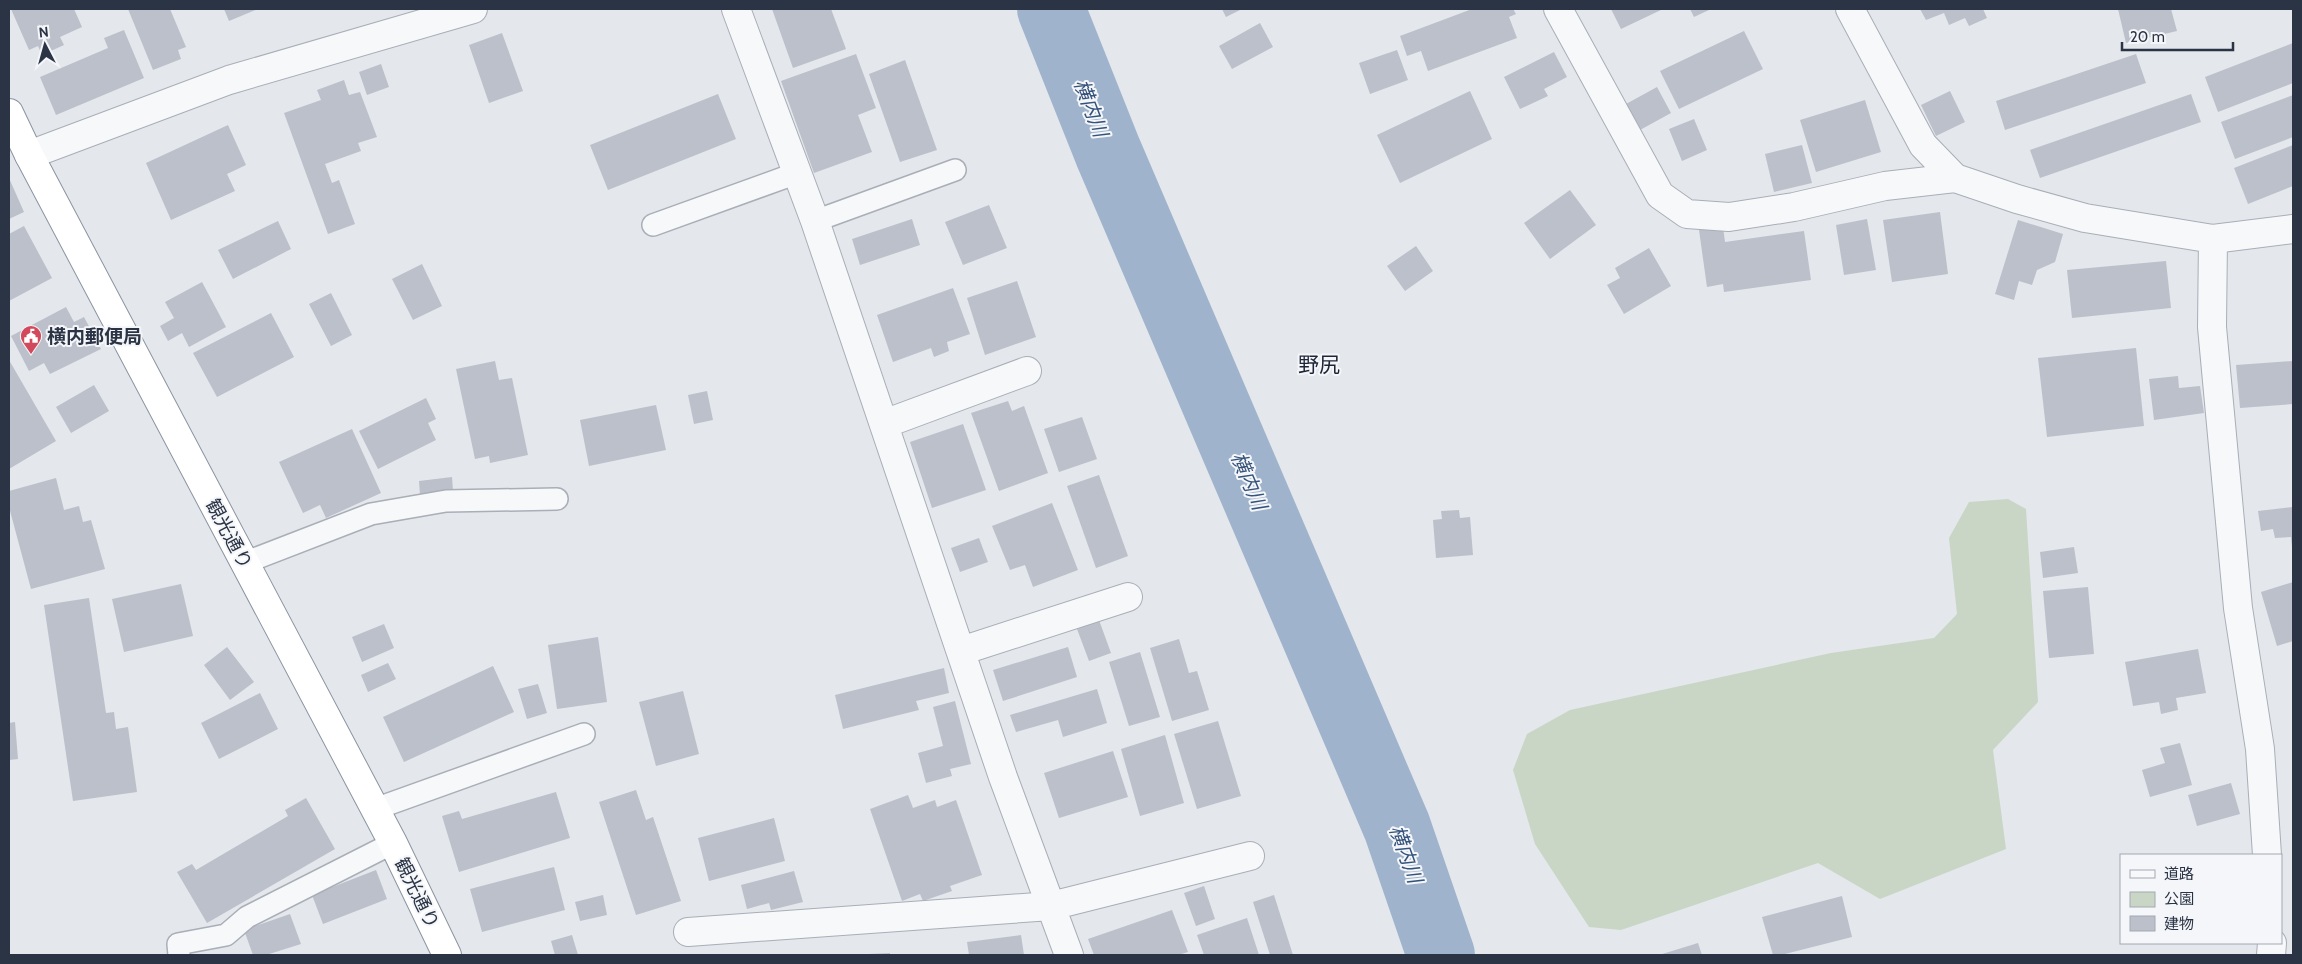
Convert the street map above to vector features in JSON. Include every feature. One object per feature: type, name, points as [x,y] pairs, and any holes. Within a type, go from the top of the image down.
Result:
[{"type":"highway","name":"観光通り","points":[[9,113],[29,155],[393,843],[447,955]]},
{"type":"street","points":[[29,155],[229,80],[473,9]]},
{"type":"street","points":[[736,9],[815,221],[1003,777],[1069,955]]},
{"type":"street","points":[[1558,9],[1660,195],[1686,214],[1730,217],[1794,207],[1885,186],[1955,178],[2017,199],[2086,218],[2213,239],[2293,229]]},
{"type":"street","points":[[1850,9],[1923,145],[1955,178]]},
{"type":"street","points":[[2213,239],[2212,327],[2238,608],[2260,749],[2267,854]]},
{"type":"street","points":[[884,424],[1027,371]]},
{"type":"street","points":[[961,651],[1128,597]]},
{"type":"street","points":[[688,932],[1051,906],[1250,856]]},
{"type":"lane","points":[[815,221],[955,170]]},
{"type":"lane","points":[[653,225],[797,173]]},
{"type":"lane","points":[[244,562],[371,514],[446,502],[557,498]]},
{"type":"lane","points":[[375,809],[584,734]]},
{"type":"lane","points":[[179,955],[178,944],[226,935],[246,916],[393,843]]},
{"type":"green space","points":[[2008,499],[2026,509],[2038,702],[1993,750],[2006,849],[1880,899],[1818,863],[1621,930],[1589,927],[1535,844],[1513,770],[1527,734],[1570,710],[1831,653],[1934,638],[1957,614],[1949,538],[1969,502]]},
{"type":"building","points":[[11,9],[74,9],[82,27],[60,37],[64,45],[42,55],[38,46],[29,50]]},
{"type":"building","points":[[128,9],[170,9],[186,47],[178,50],[181,59],[153,70]]},
{"type":"building","points":[[224,9],[258,9],[229,21]]},
{"type":"building","points":[[772,9],[831,9],[846,49],[793,68]]},
{"type":"building","points":[[1222,9],[1242,9],[1226,17]]},
{"type":"building","points":[[1472,9],[1513,9],[1516,14],[1509,17],[1517,38],[1428,71],[1421,51],[1407,56],[1400,36]]},
{"type":"building","points":[[1611,9],[1663,9],[1621,29]]},
{"type":"building","points":[[1690,9],[1711,9],[1694,17]]},
{"type":"building","points":[[1920,9],[1983,9],[1987,18],[1969,26],[1965,18],[1949,25],[1944,13],[1926,20]]},
{"type":"building","points":[[2118,9],[2171,9],[2177,31],[2126,43]]},
{"type":"building","points":[[1260,23],[1273,47],[1232,69],[1219,46]]},
{"type":"building","points":[[124,30],[144,78],[56,115],[40,77],[108,48],[104,38]]},
{"type":"building","points":[[1744,31],[1763,69],[1679,109],[1660,71]]},
{"type":"building","points":[[502,33],[523,91],[489,103],[469,45]]},
{"type":"building","points":[[2293,43],[2293,83],[2218,112],[2205,77]]},
{"type":"building","points":[[1397,50],[1408,80],[1370,94],[1359,63]]},
{"type":"building","points":[[1554,52],[1567,77],[1544,89],[1548,96],[1520,109],[1504,77]]},
{"type":"building","points":[[856,54],[876,108],[858,115],[872,152],[814,173],[781,81]]},
{"type":"building","points":[[2136,54],[2146,83],[2005,130],[1996,101]]},
{"type":"building","points":[[905,60],[937,150],[900,162],[869,74]]},
{"type":"building","points":[[381,64],[389,87],[367,95],[359,72]]},
{"type":"building","points":[[344,80],[349,95],[360,92],[377,137],[358,143],[361,151],[325,164],[332,183],[339,180],[355,224],[328,234],[284,113],[321,100],[317,90]]},
{"type":"building","points":[[1657,87],[1671,113],[1640,130],[1626,104]]},
{"type":"building","points":[[1470,91],[1492,139],[1400,183],[1377,135]]},
{"type":"building","points":[[1950,91],[1965,122],[1936,136],[1921,105]]},
{"type":"building","points":[[718,94],[736,139],[608,190],[590,145]]},
{"type":"building","points":[[2191,94],[2201,122],[2040,178],[2030,150]]},
{"type":"building","points":[[2293,95],[2293,137],[2235,159],[2221,122]]},
{"type":"building","points":[[1865,100],[1881,152],[1816,172],[1800,120]]},
{"type":"building","points":[[1694,119],[1707,150],[1682,161],[1669,129]]},
{"type":"building","points":[[228,125],[246,165],[227,174],[235,191],[171,220],[146,163]]},
{"type":"building","points":[[1802,145],[1812,183],[1774,192],[1765,154]]},
{"type":"building","points":[[2293,145],[2293,186],[2248,204],[2234,168]]},
{"type":"building","points":[[9,178],[24,212],[9,219]]},
{"type":"building","points":[[1570,190],[1596,225],[1550,259],[1524,223]]},
{"type":"building","points":[[989,205],[1007,248],[963,265],[945,222]]},
{"type":"building","points":[[1940,212],[1948,274],[1892,282],[1883,220]]},
{"type":"building","points":[[912,219],[920,245],[860,265],[852,239]]},
{"type":"building","points":[[1867,219],[1876,270],[1844,275],[1836,225]]},
{"type":"building","points":[[2018,220],[2063,234],[2055,262],[2037,270],[2032,285],[2019,281],[2014,300],[1995,294]]},
{"type":"building","points":[[278,221],[291,249],[233,279],[218,250]]},
{"type":"building","points":[[24,226],[52,278],[9,301],[9,234]]},
{"type":"building","points":[[1723,227],[1725,242],[1804,231],[1811,280],[1724,292],[1723,284],[1707,287],[1699,230]]},
{"type":"building","points":[[1416,246],[1433,271],[1405,291],[1387,266]]},
{"type":"building","points":[[1649,248],[1671,286],[1624,314],[1607,285],[1620,278],[1615,268]]},
{"type":"building","points":[[2166,261],[2171,308],[2072,318],[2067,270]]},
{"type":"building","points":[[422,264],[442,306],[413,320],[392,279]]},
{"type":"building","points":[[1017,281],[1036,337],[985,355],[967,298]]},
{"type":"building","points":[[202,282],[226,327],[189,347],[182,333],[168,341],[160,326],[174,318],[165,302]]},
{"type":"building","points":[[953,288],[970,334],[947,342],[949,351],[934,357],[931,348],[893,362],[877,315]]},
{"type":"building","points":[[331,293],[352,335],[331,346],[309,304]]},
{"type":"building","points":[[66,307],[74,322],[84,317],[101,349],[50,374],[44,363],[29,371],[11,336]]},
{"type":"building","points":[[271,313],[294,357],[217,397],[193,353]]},
{"type":"building","points":[[2136,348],[2144,426],[2047,437],[2038,358]]},
{"type":"building","points":[[9,360],[56,441],[9,469]]},
{"type":"building","points":[[495,361],[499,380],[512,378],[528,455],[490,463],[489,456],[475,459],[456,369]]},
{"type":"building","points":[[2293,361],[2293,404],[2240,408],[2236,365]]},
{"type":"building","points":[[2178,376],[2179,388],[2200,386],[2204,413],[2154,420],[2149,379]]},
{"type":"building","points":[[94,385],[109,411],[71,433],[56,407]]},
{"type":"building","points":[[707,391],[713,420],[694,424],[688,395]]},
{"type":"building","points":[[426,398],[436,419],[428,423],[436,440],[378,469],[359,431]]},
{"type":"building","points":[[1008,401],[1012,411],[1024,406],[1048,473],[999,491],[971,413]]},
{"type":"building","points":[[656,405],[666,450],[589,466],[580,420]]},
{"type":"building","points":[[1082,417],[1097,459],[1059,472],[1044,429]]},
{"type":"building","points":[[963,424],[986,490],[932,508],[910,442]]},
{"type":"building","points":[[352,429],[381,493],[326,518],[320,505],[303,513],[279,462]]},
{"type":"building","points":[[1099,475],[1128,556],[1096,568],[1067,486]]},
{"type":"building","points":[[452,477],[453,491],[420,495],[419,481]]},
{"type":"building","points":[[56,478],[64,510],[79,506],[83,522],[91,520],[105,569],[31,589],[9,507],[9,491]]},
{"type":"building","points":[[1052,503],[1078,570],[1033,587],[1025,565],[1010,570],[992,526]]},
{"type":"building","points":[[2293,507],[2292,547],[2291,537],[2275,538],[2273,529],[2261,531],[2258,511]]},
{"type":"building","points":[[1459,510],[1460,518],[1470,517],[1473,555],[1436,558],[1433,520],[1442,519],[1441,511]]},
{"type":"building","points":[[979,538],[988,562],[960,572],[951,548]]},
{"type":"building","points":[[2074,547],[2078,573],[2043,578],[2040,552]]},
{"type":"building","points":[[2293,582],[2293,641],[2277,646],[2261,592]]},
{"type":"building","points":[[181,584],[193,636],[124,652],[112,599]]},
{"type":"building","points":[[2088,587],[2094,654],[2049,658],[2043,591]]},
{"type":"building","points":[[89,598],[106,713],[114,712],[116,729],[128,727],[137,792],[73,801],[44,605]]},
{"type":"building","points":[[1099,620],[1111,653],[1089,661],[1077,629]]},
{"type":"building","points":[[384,624],[394,648],[362,662],[352,637]]},
{"type":"building","points":[[598,637],[607,702],[557,709],[548,645]]},
{"type":"building","points":[[1179,639],[1189,673],[1197,671],[1209,710],[1172,721],[1150,648]]},
{"type":"building","points":[[227,647],[254,682],[230,700],[204,665]]},
{"type":"building","points":[[1068,647],[1077,677],[1003,701],[993,670]]},
{"type":"building","points":[[2198,649],[2206,693],[2176,698],[2178,710],[2161,714],[2159,702],[2133,706],[2125,662]]},
{"type":"building","points":[[1140,652],[1160,717],[1129,726],[1109,662]]},
{"type":"building","points":[[388,663],[396,679],[368,692],[361,675]]},
{"type":"building","points":[[493,666],[514,712],[404,762],[383,717]]},
{"type":"building","points":[[944,668],[949,693],[916,701],[919,710],[843,729],[835,695]]},
{"type":"building","points":[[538,684],[547,713],[527,719],[518,689]]},
{"type":"building","points":[[1097,689],[1107,723],[1063,737],[1058,720],[1016,732],[1010,715]]},
{"type":"building","points":[[683,691],[699,754],[656,766],[639,702]]},
{"type":"building","points":[[260,693],[278,729],[219,759],[201,723]]},
{"type":"building","points":[[955,701],[971,764],[950,769],[952,776],[926,783],[918,753],[943,746],[933,707]]},
{"type":"building","points":[[1218,721],[1241,796],[1197,809],[1174,734]]},
{"type":"building","points":[[15,722],[18,759],[9,760],[9,723]]},
{"type":"building","points":[[1165,735],[1184,803],[1140,816],[1121,749]]},
{"type":"building","points":[[2180,743],[2192,785],[2150,797],[2142,770],[2165,763],[2160,748]]},
{"type":"building","points":[[1113,751],[1128,797],[1059,818],[1044,773]]},
{"type":"building","points":[[2231,783],[2240,814],[2197,826],[2188,795]]},
{"type":"building","points":[[636,790],[646,820],[653,817],[681,901],[636,915],[599,802]]},
{"type":"building","points":[[556,792],[570,838],[459,872],[442,816],[459,811],[462,819]]},
{"type":"building","points":[[908,795],[913,808],[935,800],[937,807],[956,800],[982,875],[950,886],[952,891],[923,901],[920,894],[902,901],[870,809]]},
{"type":"building","points":[[306,798],[335,849],[207,923],[177,872],[192,864],[196,870],[288,816],[285,810]]},
{"type":"building","points":[[774,818],[785,861],[709,881],[698,838]]},
{"type":"building","points":[[554,867],[565,910],[482,932],[470,889]]},
{"type":"building","points":[[376,870],[387,899],[323,924],[312,895]]},
{"type":"building","points":[[794,871],[803,902],[771,910],[769,903],[747,909],[741,885]]},
{"type":"building","points":[[1204,886],[1215,919],[1196,926],[1184,893]]},
{"type":"building","points":[[603,895],[607,915],[580,921],[575,902]]},
{"type":"building","points":[[1274,895],[1293,955],[1270,955],[1253,902]]},
{"type":"building","points":[[1842,896],[1852,937],[1781,955],[1773,955],[1762,917]]},
{"type":"building","points":[[1172,910],[1188,952],[1178,955],[1094,955],[1088,939]]},
{"type":"building","points":[[290,914],[301,944],[266,955],[253,955],[244,930]]},
{"type":"building","points":[[1247,918],[1259,955],[1204,955],[1197,935]]},
{"type":"building","points":[[572,935],[578,955],[555,955],[551,941]]},
{"type":"building","points":[[1021,935],[1024,955],[969,955],[967,942]]},
{"type":"building","points":[[1698,943],[1702,955],[1659,955]]},
{"type":"building","points":[[890,953],[890,955],[869,955],[869,954]]},
{"type":"waterway","name":"横内川","points":[[1051,9],[1108,152],[1397,827],[1441,955]]},
{"type":"place","name":"横内郵便局","points":[[31,355]]},
{"type":"district","name":"野尻","points":[[1319,364]]}]
